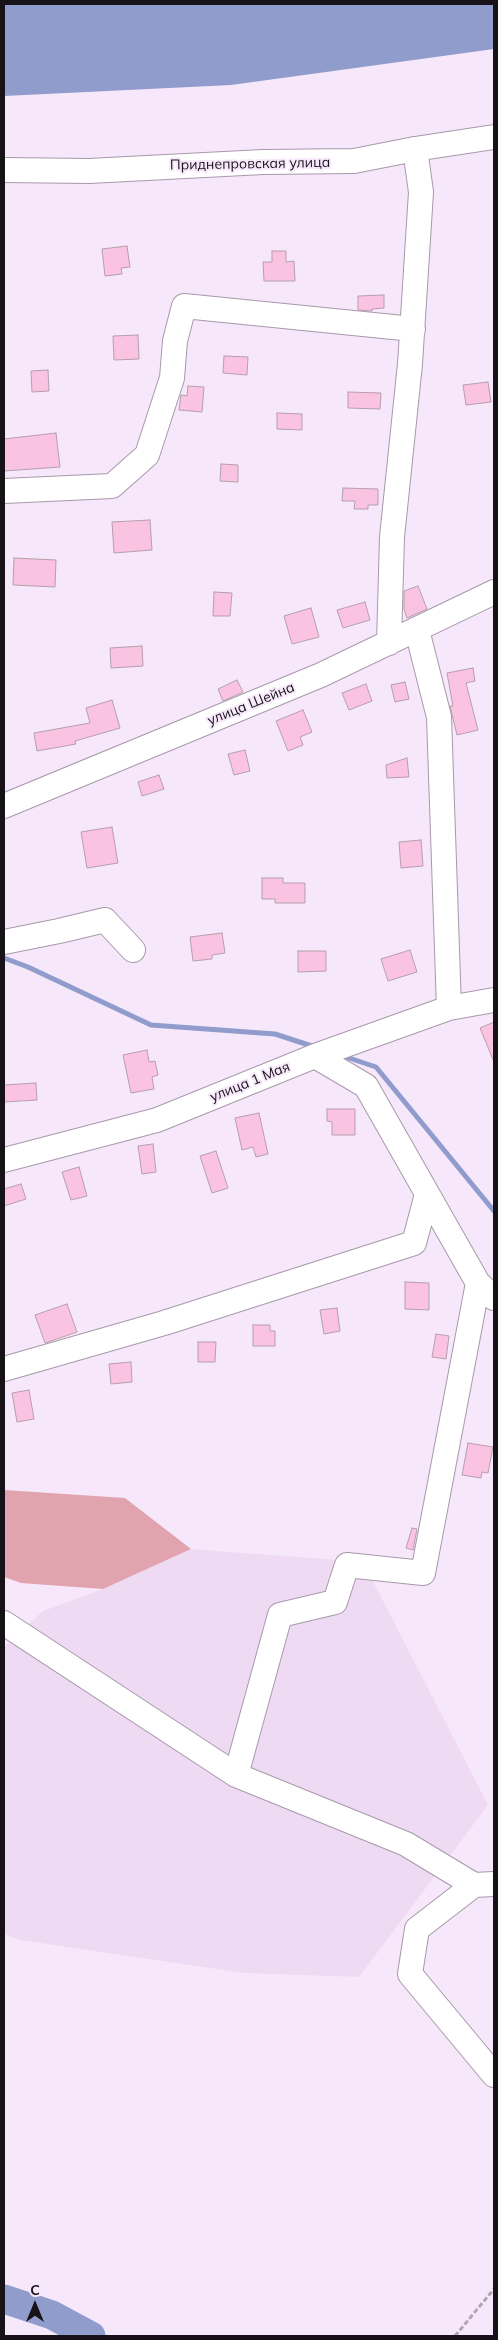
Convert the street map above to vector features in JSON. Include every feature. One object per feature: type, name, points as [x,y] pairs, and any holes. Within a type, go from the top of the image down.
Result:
[{"type":"street","name":"Приднепровская улица","points":[[4,170],[89,170],[263,162],[354,161],[415,149],[494,137]]},
{"type":"street","points":[[389,643],[396,488],[413,329],[421,192],[415,149]]},
{"type":"street","points":[[4,492],[112,486],[147,455],[172,378],[175,342],[184,306],[413,329]]},
{"type":"street","name":"улица Шейна","points":[[4,806],[321,676],[494,592]]},
{"type":"street","points":[[417,630],[439,717],[449,1008]]},
{"type":"street","points":[[4,942],[60,932],[105,920],[133,950]]},
{"type":"street","name":"улица 1 Мая","points":[[4,1160],[157,1120],[315,1056],[449,1008],[494,1000]]},
{"type":"street","points":[[236,1775],[280,1615],[335,1602],[347,1565],[423,1573],[486,1290],[427,1194],[366,1086],[315,1056]]},
{"type":"street","points":[[4,1369],[164,1323],[414,1243],[427,1194]]},
{"type":"street","points":[[4,1623],[236,1775],[406,1844],[484,1884],[417,1929],[410,1974],[494,2075]]},
{"type":"path","points":[[455,2336],[494,2289]]},
{"type":"shaded area","points":[[4,1490],[125,1498],[191,1549],[103,1589],[21,1583],[4,1577]]},
{"type":"shaded area","points":[[191,1549],[363,1562],[488,1805],[359,1977],[244,1973],[20,1940],[4,1934],[4,1647],[43,1611],[103,1589]]},
{"type":"water","points":[[4,4],[494,4],[494,49],[231,85],[4,96]]},
{"type":"building","points":[[127,246],[130,267],[121,268],[122,274],[105,276],[102,249]]},
{"type":"building","points":[[272,251],[286,251],[286,262],[294,261],[295,281],[264,281],[263,262],[272,262]]},
{"type":"building","points":[[384,295],[384,308],[372,309],[372,311],[358,310],[358,296]]},
{"type":"building","points":[[138,335],[139,359],[114,360],[113,336]]},
{"type":"building","points":[[224,356],[248,357],[247,375],[223,373]]},
{"type":"building","points":[[48,370],[49,391],[32,392],[31,371]]},
{"type":"building","points":[[488,382],[491,402],[466,405],[463,385]]},
{"type":"building","points":[[188,386],[204,387],[202,412],[179,410],[181,395],[187,396]]},
{"type":"building","points":[[348,392],[381,393],[380,409],[348,408]]},
{"type":"building","points":[[277,413],[302,414],[302,430],[277,429]]},
{"type":"building","points":[[56,433],[60,467],[4,471],[4,439]]},
{"type":"building","points":[[221,464],[238,465],[238,482],[220,481]]},
{"type":"building","points":[[343,488],[378,489],[378,505],[368,505],[368,509],[354,509],[355,501],[342,501]]},
{"type":"building","points":[[150,520],[152,550],[114,553],[112,522]]},
{"type":"building","points":[[14,558],[56,560],[55,587],[13,585]]},
{"type":"building","points":[[418,586],[427,609],[407,618],[404,609],[404,591]]},
{"type":"building","points":[[214,592],[232,593],[230,616],[213,616]]},
{"type":"building","points":[[365,602],[370,620],[343,628],[337,610]]},
{"type":"building","points":[[311,608],[319,637],[292,644],[284,616]]},
{"type":"building","points":[[142,646],[143,666],[111,668],[110,648]]},
{"type":"building","points":[[473,668],[475,681],[466,683],[478,730],[457,735],[450,706],[453,706],[447,673]]},
{"type":"building","points":[[237,680],[243,692],[223,701],[218,689]]},
{"type":"building","points":[[405,682],[409,699],[395,702],[391,685]]},
{"type":"building","points":[[366,684],[372,701],[349,710],[342,693]]},
{"type":"building","points":[[112,700],[120,728],[75,741],[76,744],[37,751],[34,733],[90,723],[86,708]]},
{"type":"building","points":[[303,710],[312,732],[300,737],[303,745],[288,751],[276,721]]},
{"type":"building","points":[[245,750],[250,771],[234,775],[228,754]]},
{"type":"building","points":[[407,758],[409,777],[387,778],[386,765]]},
{"type":"building","points":[[159,775],[164,789],[142,796],[138,782]]},
{"type":"building","points":[[112,827],[118,863],[87,868],[81,832]]},
{"type":"building","points":[[421,840],[423,866],[401,868],[399,842]]},
{"type":"building","points":[[262,878],[283,878],[283,883],[305,883],[305,903],[275,903],[275,899],[262,899]]},
{"type":"building","points":[[222,933],[225,953],[212,955],[212,959],[193,961],[190,937]]},
{"type":"building","points":[[410,950],[417,972],[388,981],[381,959]]},
{"type":"building","points":[[298,951],[326,951],[326,971],[298,972]]},
{"type":"building","points":[[494,1022],[494,1062],[480,1028]]},
{"type":"building","points":[[147,1050],[149,1062],[155,1061],[158,1075],[152,1077],[154,1089],[131,1093],[123,1055]]},
{"type":"building","points":[[36,1083],[37,1100],[4,1102],[4,1085]]},
{"type":"building","points":[[327,1109],[355,1109],[355,1135],[332,1135],[332,1122],[327,1121]]},
{"type":"building","points":[[259,1113],[268,1154],[256,1157],[253,1147],[242,1150],[235,1118]]},
{"type":"building","points":[[153,1144],[156,1172],[142,1174],[138,1146]]},
{"type":"building","points":[[216,1151],[228,1188],[212,1193],[200,1156]]},
{"type":"building","points":[[79,1167],[87,1196],[71,1200],[62,1172]]},
{"type":"building","points":[[21,1184],[26,1199],[4,1206],[4,1189]]},
{"type":"building","points":[[405,1282],[429,1283],[429,1310],[405,1309]]},
{"type":"building","points":[[67,1304],[77,1332],[45,1343],[35,1315]]},
{"type":"building","points":[[337,1308],[340,1331],[324,1334],[320,1310]]},
{"type":"building","points":[[253,1325],[270,1325],[270,1331],[275,1331],[275,1346],[253,1346]]},
{"type":"building","points":[[436,1334],[449,1336],[446,1359],[432,1357]]},
{"type":"building","points":[[198,1342],[216,1342],[215,1362],[198,1362]]},
{"type":"building","points":[[131,1362],[132,1382],[111,1384],[109,1364]]},
{"type":"building","points":[[29,1390],[34,1419],[17,1422],[12,1393]]},
{"type":"building","points":[[468,1443],[493,1447],[488,1473],[482,1472],[481,1478],[462,1475]]},
{"type":"building","points":[[412,1528],[417,1529],[413,1550],[406,1548]]},
{"type":"waterway","points":[[4,958],[28,967],[151,1025],[275,1034],[315,1047]]},
{"type":"waterway","points":[[343,1056],[376,1067],[494,1211]]},
{"type":"waterway","points":[[4,2299],[52,2315],[91,2336]]}]
